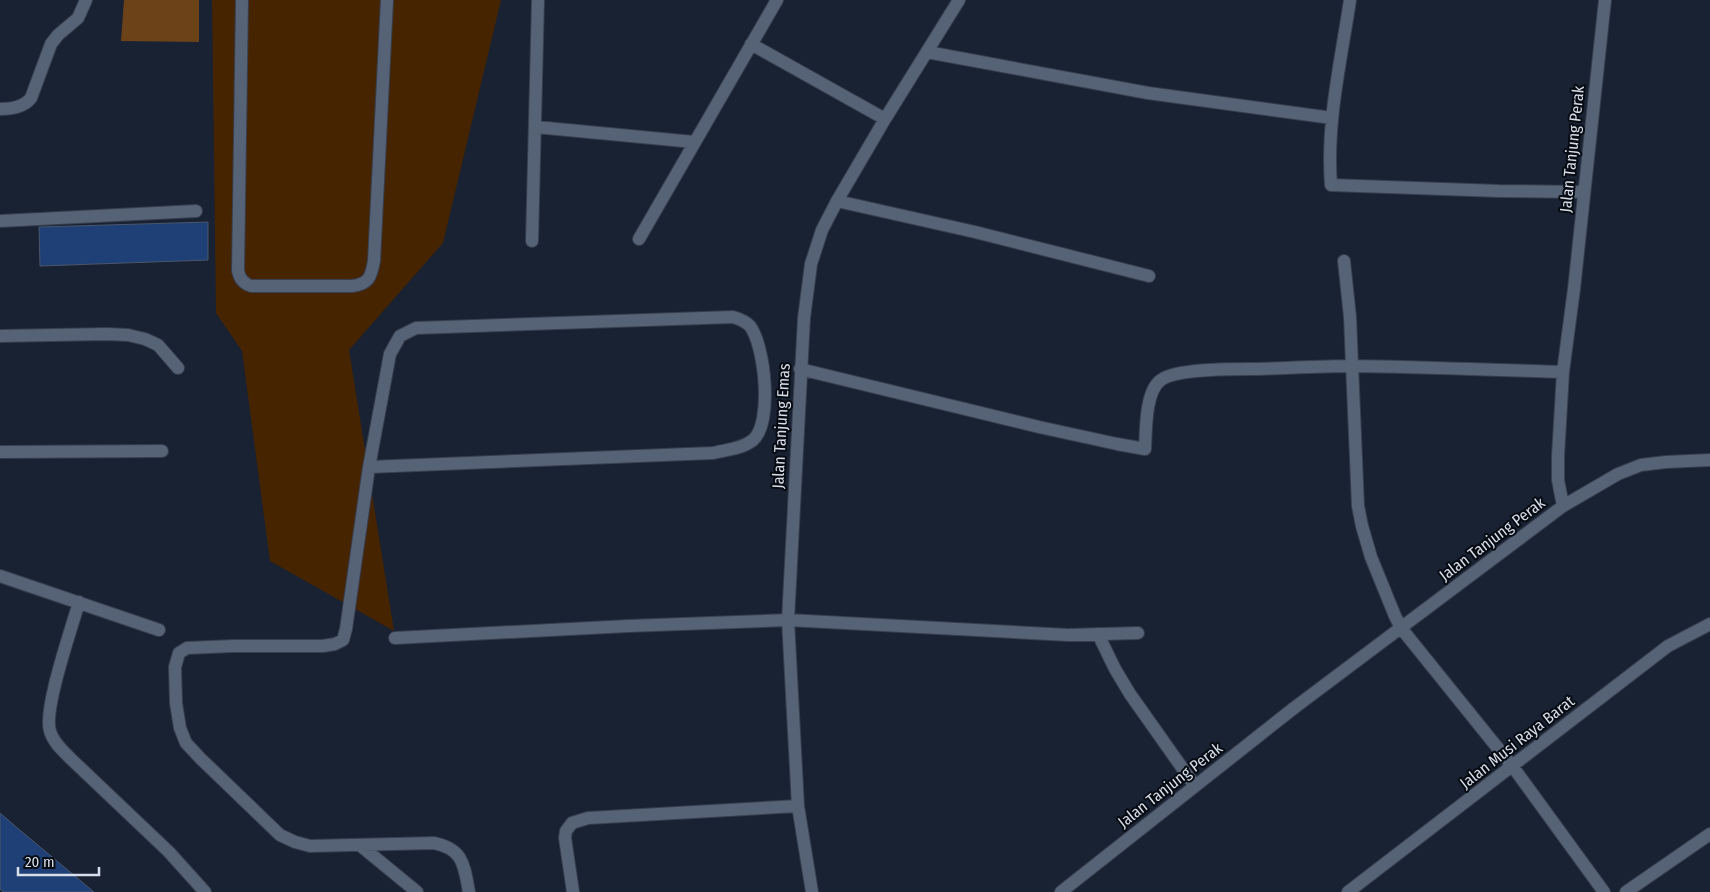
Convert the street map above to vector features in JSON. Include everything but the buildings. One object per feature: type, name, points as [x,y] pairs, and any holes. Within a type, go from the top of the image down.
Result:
[{"type":"street","points":[[0,109],[27,103],[31,98],[51,44],[58,35],[78,18],[86,0]]},
{"type":"street","points":[[242,0],[238,271],[240,277],[242,282],[251,286],[352,286],[361,285],[367,281],[372,274],[374,261],[387,0]]},
{"type":"street","points":[[532,241],[538,0]]},
{"type":"street","points":[[639,239],[777,0]]},
{"type":"street","name":"Jalan Tanjung Emas","points":[[812,892],[798,806],[788,620],[800,369],[811,264],[822,230],[837,201],[885,119],[959,0]]},
{"type":"street","points":[[1350,0],[1332,118],[1329,162],[1331,184],[1499,191],[1584,192]]},
{"type":"street","name":"Jalan Tanjung Perak","points":[[1061,892],[1294,708],[1563,506],[1558,480],[1558,456],[1563,372],[1574,289],[1605,0]]},
{"type":"street","points":[[751,44],[885,119]]},
{"type":"street","points":[[928,52],[1148,93],[1332,118]]},
{"type":"street","points":[[536,127],[694,142]]},
{"type":"street","points":[[837,201],[975,232],[1149,276]]},
{"type":"street","points":[[0,221],[196,211]]},
{"type":"street","points":[[1344,261],[1350,317],[1356,482],[1362,526],[1371,557],[1395,616],[1401,628],[1513,767],[1604,892]]},
{"type":"street","points":[[369,467],[713,453],[730,450],[753,440],[759,432],[764,416],[765,379],[761,352],[755,334],[749,326],[742,320],[733,317],[416,328],[400,336],[390,354],[369,467],[343,640],[335,644],[323,646],[187,648],[179,653],[175,667],[176,703],[180,728],[186,743],[280,835],[310,846],[434,843],[446,845],[454,850],[460,858],[470,892]]},
{"type":"street","points":[[0,336],[128,335],[145,339],[158,345],[178,368]]},
{"type":"street","points":[[800,369],[1039,427],[1145,449],[1150,400],[1154,388],[1166,376],[1211,370],[1352,366],[1563,372]]},
{"type":"street","points":[[0,452],[162,450]]},
{"type":"street","points":[[1563,506],[1618,474],[1641,465],[1710,460]]},
{"type":"street","points":[[0,576],[159,630]]},
{"type":"street","points":[[79,602],[50,704],[50,730],[58,745],[70,759],[169,852],[205,892]]},
{"type":"street","points":[[395,638],[788,620],[1068,635],[1138,633]]},
{"type":"street","name":"Jalan Musi Raya Barat","points":[[1348,892],[1668,646],[1710,624]]},
{"type":"street","points":[[1098,634],[1115,670],[1130,694],[1195,786]]},
{"type":"street","points":[[573,892],[565,838],[566,831],[572,823],[588,818],[798,806]]},
{"type":"street","points":[[1626,892],[1710,834]]},
{"type":"street","points":[[361,846],[417,892]]},
{"type":"shaded area","points":[[124,0],[199,0],[199,42],[121,41]]},
{"type":"shaded area","points":[[212,0],[501,0],[443,243],[349,350],[394,631],[270,561],[242,351],[216,313]]}]
